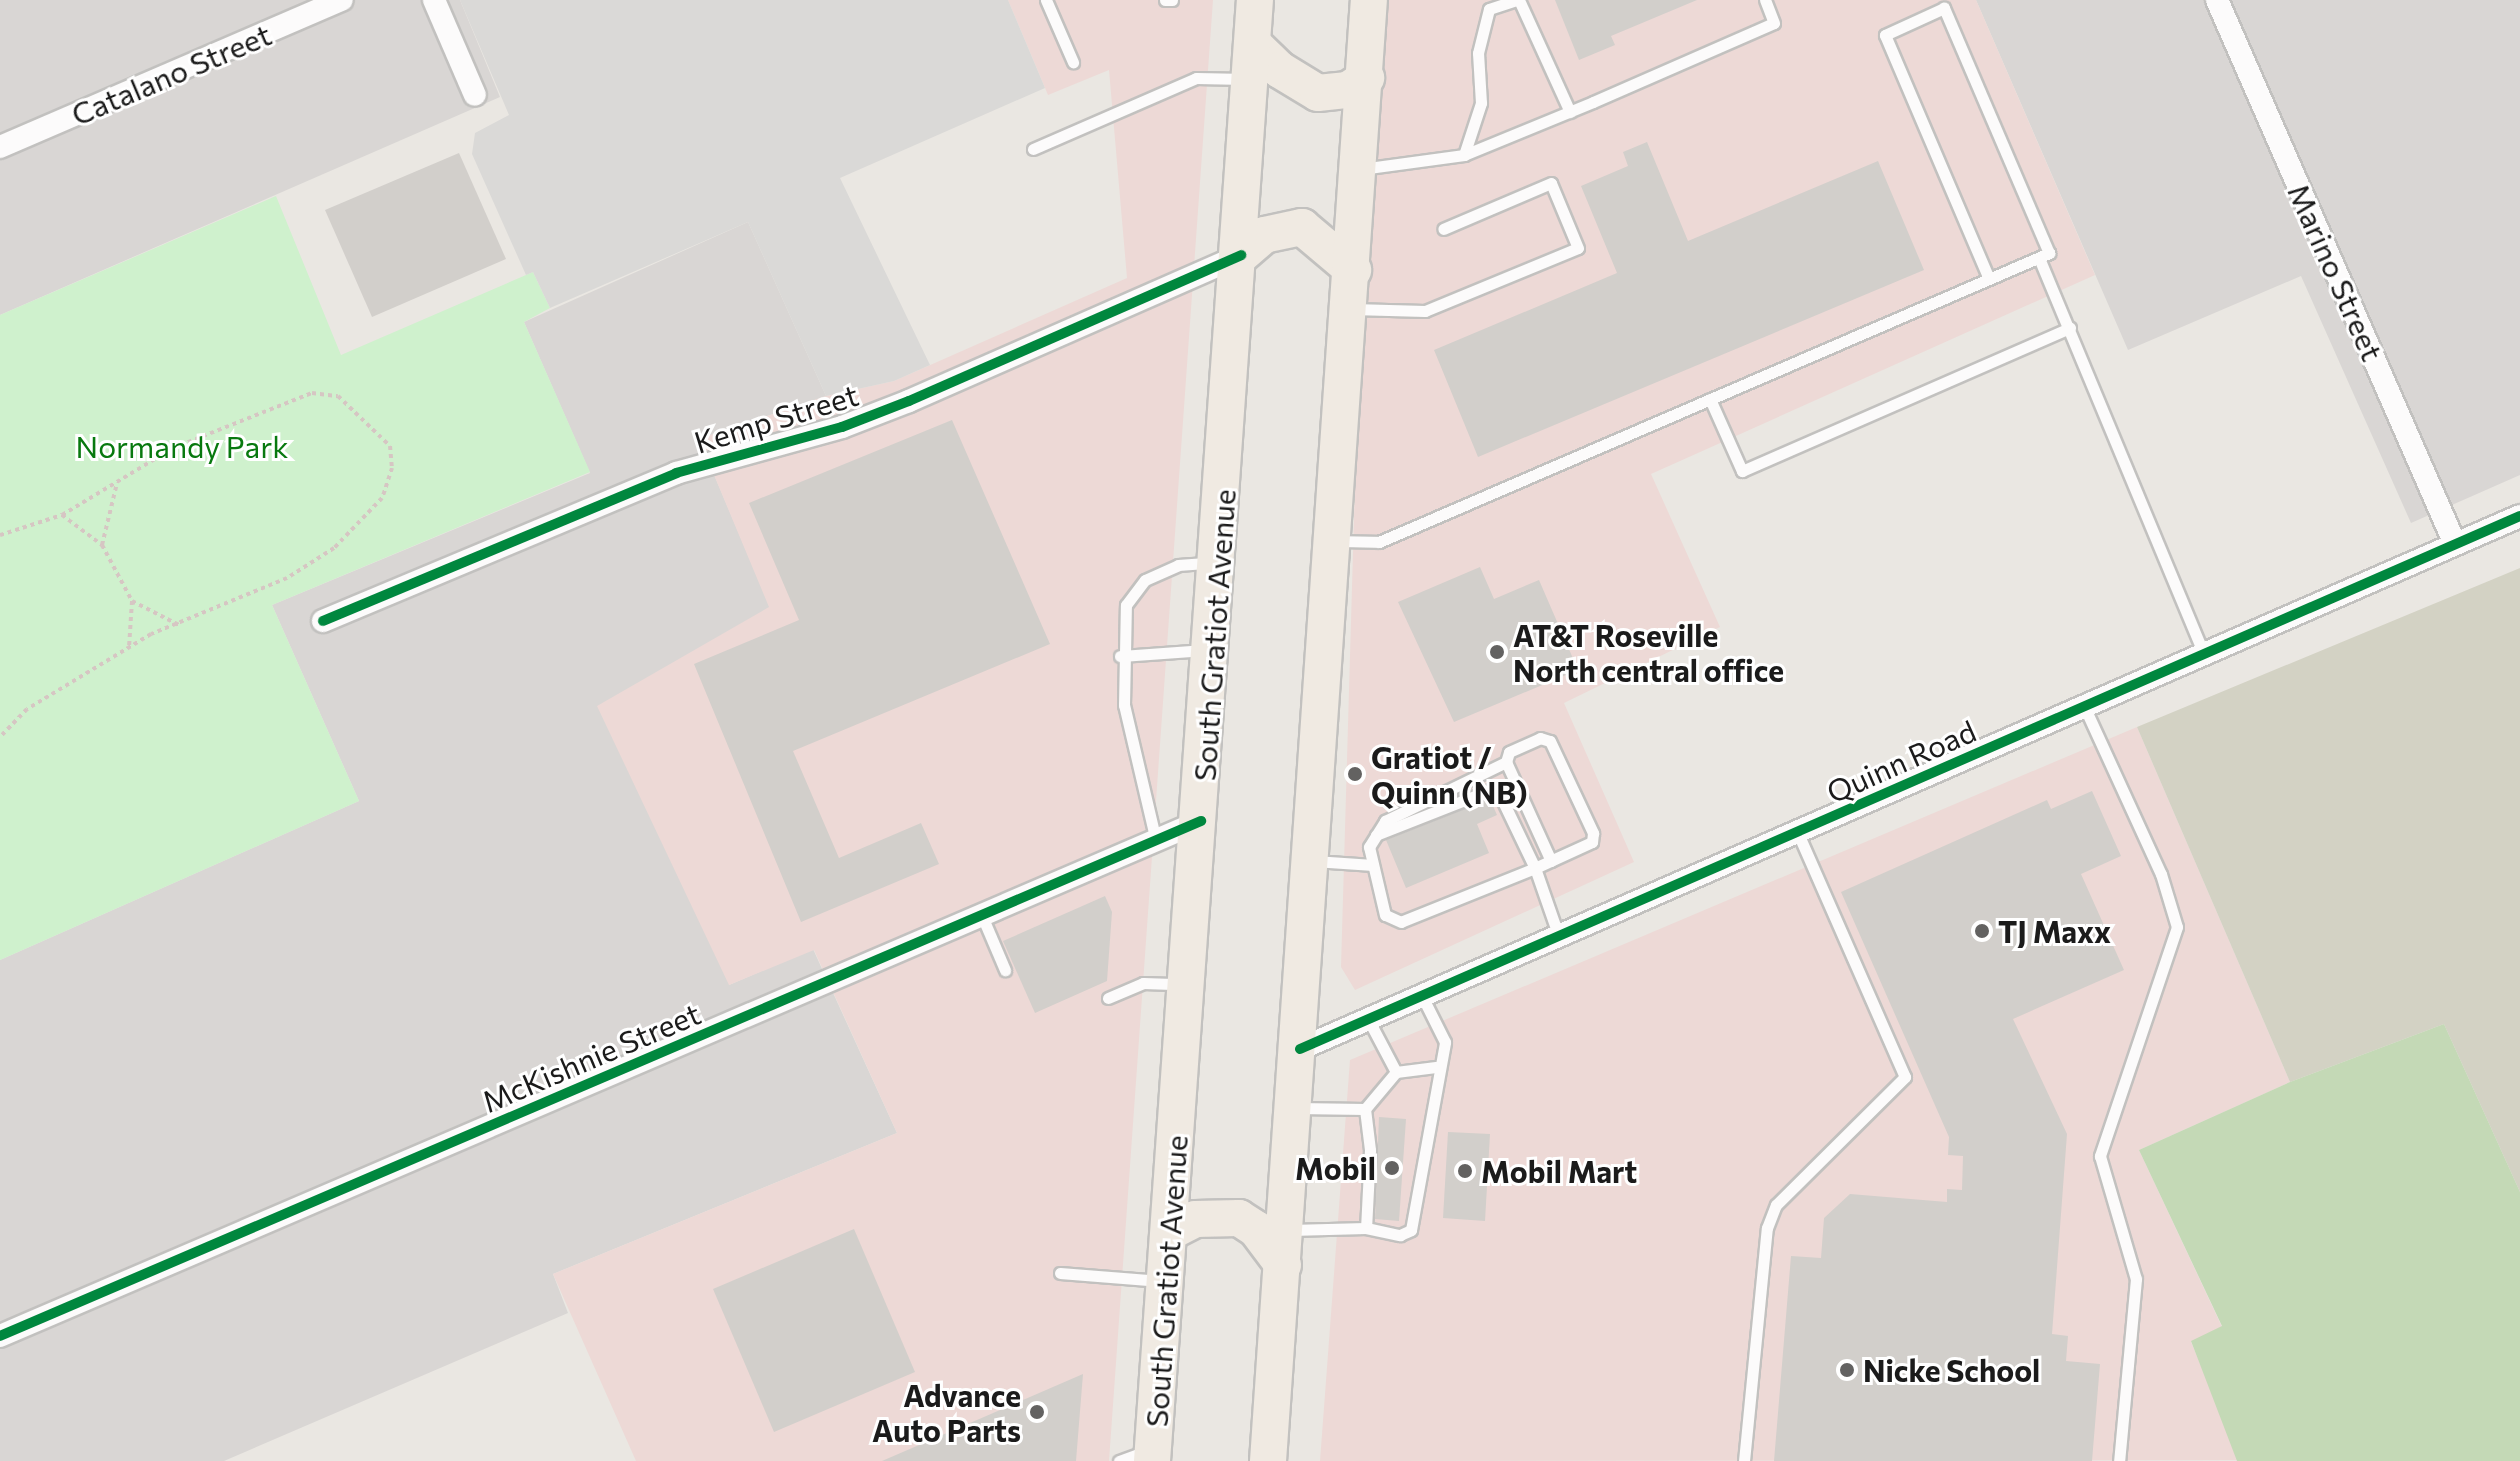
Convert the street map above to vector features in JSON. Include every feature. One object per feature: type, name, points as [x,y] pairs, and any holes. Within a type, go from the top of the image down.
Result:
[{"type":"main road","name":"South Gratiot Avenue","points":[[1153,1455],[1241,255],[1255,0]]},
{"type":"main road","points":[[1268,1461],[1313,861],[1369,0]]},
{"type":"main road","points":[[1253,44],[1280,70],[1318,93],[1348,90],[1366,78]]},
{"type":"main road","points":[[1241,255],[1264,235],[1302,227],[1353,270]]},
{"type":"main road","points":[[1170,1232],[1217,1215],[1239,1218],[1284,1248]]},
{"type":"street","name":"Catalano Street","points":[[0,147],[342,0]]},
{"type":"street","points":[[434,0],[475,95]]},
{"type":"street","name":"Marino Street","points":[[2217,0],[2455,544]]},
{"type":"street","name":"Kemp Street","points":[[323,621],[676,473],[842,427],[909,401],[1241,255]]},
{"type":"street","name":"Quinn Road","points":[[1300,1049],[2520,516]]},
{"type":"street","name":"McKishnie Street","points":[[0,1336],[1201,821]]},
{"type":"lane","points":[[1046,0],[1073,62]]},
{"type":"lane","points":[[1165,0],[1172,0]]},
{"type":"lane","points":[[1464,155],[1481,103],[1478,53],[1489,9],[1517,0],[1570,112]]},
{"type":"lane","points":[[1360,169],[1464,155],[1570,112],[1774,23],[1765,0]]},
{"type":"lane","points":[[1335,541],[1379,542],[2039,258],[2049,253],[1944,8],[1885,35],[1989,279]]},
{"type":"lane","points":[[1033,149],[1196,78],[1251,79]]},
{"type":"lane","points":[[1351,309],[1425,311],[1578,248],[1551,183],[1443,229]]},
{"type":"lane","points":[[2039,258],[2204,654]]},
{"type":"lane","points":[[1710,399],[1742,471],[2070,328]]},
{"type":"lane","points":[[1156,841],[1124,705],[1120,656],[1126,605],[1145,580],[1178,565],[1219,563]]},
{"type":"lane","points":[[1120,656],[1213,650]]},
{"type":"lane","points":[[2084,706],[2161,874],[2177,927],[2100,1156],[2136,1279],[2119,1461]]},
{"type":"lane","points":[[1506,762],[1385,821],[1369,847],[1385,915],[1401,922],[1535,868],[1551,861],[1592,842],[1593,833],[1550,741],[1540,738],[1509,752],[1506,762],[1551,861]]},
{"type":"lane","points":[[1376,835],[1490,790],[1499,793],[1535,868],[1559,937]]},
{"type":"lane","points":[[1744,1461],[1767,1228],[1776,1205],[1905,1077],[1798,833]]},
{"type":"lane","points":[[1313,861],[1373,865]]},
{"type":"lane","points":[[982,916],[1005,970]]},
{"type":"lane","points":[[1108,998],[1143,983],[1189,984]]},
{"type":"lane","points":[[1284,1248],[1366,1228],[1400,1235],[1416,1219],[1436,1067],[1445,1042],[1422,996]]},
{"type":"lane","points":[[1368,1019],[1396,1072]]},
{"type":"lane","points":[[1366,1228],[1365,1109],[1396,1072],[1436,1067]]},
{"type":"lane","points":[[1295,1108],[1365,1109]]},
{"type":"lane","points":[[1060,1273],[1166,1281]]},
{"type":"lane","points":[[1119,1461],[1153,1455]]},
{"type":"path","points":[[0,535],[62,515],[173,448],[312,393],[338,396],[390,446],[392,468],[382,498],[334,548],[287,578],[129,648],[27,709],[0,737]]},
{"type":"path","points":[[102,545],[117,483]]},
{"type":"path","points":[[62,515],[102,545],[132,601],[129,648]]},
{"type":"path","points":[[132,601],[179,625]]},
{"type":"shaded area","points":[[0,0],[460,0],[500,97],[0,315]]},
{"type":"shaded area","points":[[460,0],[1008,0],[1045,88],[840,178],[930,365],[894,381],[826,396],[748,222],[550,308],[533,272],[526,275],[472,154],[475,133],[509,115]]},
{"type":"shaded area","points":[[1008,0],[1213,0],[1109,1461],[636,1461],[553,1274],[897,1133],[814,950],[729,985],[597,706],[769,607],[699,439],[826,396],[894,381],[1127,278],[1109,70],[1048,95]]},
{"type":"shaded area","points":[[1369,0],[1976,0],[2095,275],[1651,474],[1720,627],[1564,703],[1634,862],[1355,990],[1341,967]]},
{"type":"shaded area","points":[[1976,0],[2520,0],[2520,475],[2411,523],[2301,276],[2128,350]]},
{"type":"shaded area","points":[[748,222],[826,396],[699,439],[770,607],[729,985],[813,949],[897,1133],[553,1274],[568,1313],[224,1461],[0,1461],[0,960],[359,801],[272,605],[590,473],[524,322]]},
{"type":"shaded area","points":[[2520,568],[2520,1192],[2444,1024],[2290,1082],[2137,727]]},
{"type":"shaded area","points":[[2137,727],[2290,1082],[2139,1150],[2222,1327],[2191,1342],[2240,1460],[1320,1461],[1350,1060]]},
{"type":"green space","name":"Normandy Park","points":[[276,196],[341,355],[533,272],[550,308],[524,322],[590,472],[272,605],[359,801],[0,960],[0,315]]},
{"type":"green space","points":[[2444,1024],[2520,1192],[2520,1461],[2237,1461],[2191,1341],[2222,1326],[2139,1150],[2290,1082]]},
{"type":"building","points":[[1555,0],[1697,0],[1611,36],[1615,45],[1579,60]]},
{"type":"building","points":[[1647,142],[1688,241],[1878,161],[1924,270],[1478,457],[1434,350],[1617,273],[1581,186],[1628,166],[1623,152]]},
{"type":"building","points":[[459,153],[506,259],[372,317],[325,210]]},
{"type":"building","points":[[952,420],[1050,644],[793,751],[839,858],[921,823],[939,864],[801,922],[694,664],[799,620],[749,503]]},
{"type":"building","name":"AT&T Roseville North central office","points":[[1480,567],[1494,599],[1539,580],[1578,670],[1454,722],[1398,602]]},
{"type":"building","points":[[2092,791],[2121,856],[2081,874],[2124,970],[2013,1019],[2067,1134],[2052,1334],[2068,1336],[2066,1361],[2100,1364],[2092,1461],[1774,1461],[1791,1256],[1821,1258],[1824,1218],[1850,1194],[1947,1202],[1947,1189],[1962,1190],[1963,1156],[1948,1155],[1949,1137],[1841,892],[2047,800],[2051,809]]},
{"type":"building","points":[[1490,799],[1497,815],[1477,824],[1489,853],[1406,888],[1386,840]]},
{"type":"building","points":[[1105,896],[1112,912],[1107,981],[1035,1013],[1003,941]]},
{"type":"building","points":[[1379,1117],[1406,1119],[1399,1221],[1375,1219]]},
{"type":"building","points":[[1448,1132],[1490,1134],[1485,1221],[1443,1218]]},
{"type":"building","points":[[854,1229],[915,1372],[774,1432],[713,1289]]},
{"type":"building","name":"Advance Auto Parts","points":[[1083,1374],[1076,1461],[882,1461]]},
{"type":"cycle path","points":[[323,621],[676,473],[842,427],[909,401],[1241,255]]},
{"type":"cycle path","points":[[1300,1049],[2520,516]]},
{"type":"cycle path","points":[[0,1336],[1201,821]]},
{"type":"place","name":"AT&T Roseville North central office","points":[[1497,652]]},
{"type":"place","name":"Gratiot / Quinn (NB)","points":[[1355,774]]},
{"type":"place","name":"TJ Maxx","points":[[1982,931]]},
{"type":"place","name":"Mobil","points":[[1392,1168]]},
{"type":"place","name":"Mobil Mart","points":[[1465,1171]]},
{"type":"place","name":"Nicke School","points":[[1847,1370]]},
{"type":"place","name":"Advance Auto Parts","points":[[1037,1412]]}]
